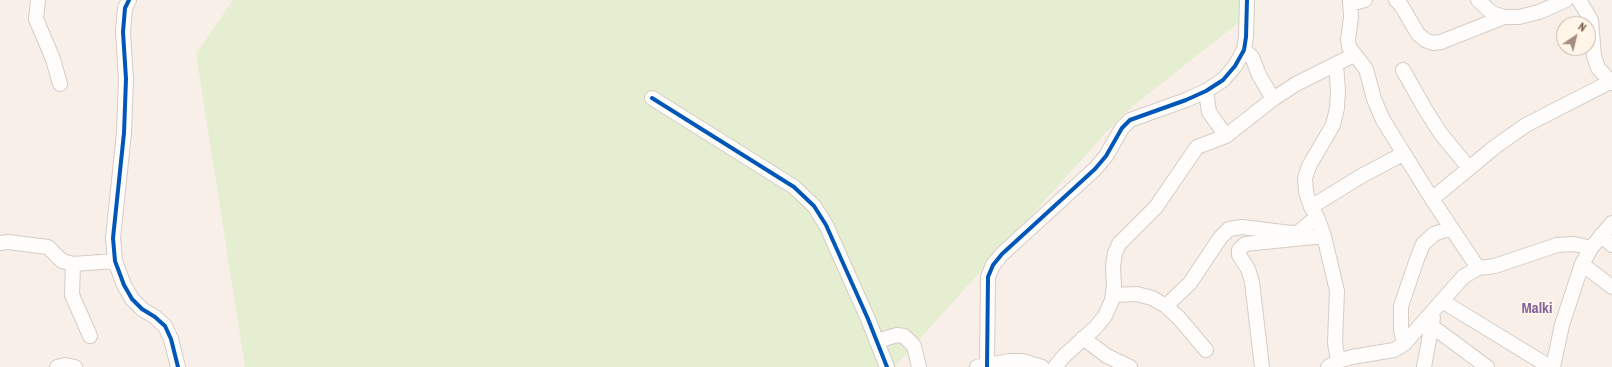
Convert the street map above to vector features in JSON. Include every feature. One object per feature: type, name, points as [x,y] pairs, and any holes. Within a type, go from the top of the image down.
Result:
[{"type":"street","points":[[38,0],[36,19],[53,59],[60,84]]},
{"type":"street","points":[[128,0],[125,8],[123,32],[126,79],[124,133],[114,238],[115,261],[124,285],[132,299],[142,309],[155,317],[165,326],[171,339],[178,367]]},
{"type":"street","points":[[1042,367],[1022,361],[984,366],[988,277],[993,265],[1002,254],[1095,169],[1106,156],[1122,128],[1130,120],[1206,91],[1223,80],[1235,66],[1244,50],[1246,37],[1247,0]]},
{"type":"street","points":[[1365,0],[1350,2],[1349,47],[1366,69],[1374,99],[1383,120],[1403,154],[1478,268]]},
{"type":"street","points":[[1396,0],[1401,5],[1418,34],[1425,40],[1433,43],[1441,42],[1504,17]]},
{"type":"street","points":[[1478,0],[1492,13],[1504,17],[1519,17],[1539,12],[1566,0]]},
{"type":"street","points":[[1432,199],[1469,168],[1526,125],[1611,82],[1598,68],[1594,56],[1591,20],[1579,0]]},
{"type":"street","points":[[1244,50],[1252,57],[1259,75],[1273,99]]},
{"type":"street","points":[[1055,367],[1064,356],[1105,316],[1113,294],[1114,259],[1120,244],[1156,207],[1197,147],[1226,136],[1273,99],[1296,84],[1354,55]]},
{"type":"street","points":[[1336,64],[1338,96],[1333,125],[1309,166],[1305,178],[1306,192],[1324,236],[1337,291],[1333,364],[1352,357],[1394,350],[1404,344],[1463,278],[1478,268],[1503,264],[1557,245],[1574,244],[1590,248]]},
{"type":"street","points":[[1403,70],[1441,134],[1469,168]]},
{"type":"street","points":[[1206,91],[1209,112],[1226,136]]},
{"type":"street","points":[[652,98],[794,186],[814,206],[826,224],[887,367]]},
{"type":"street","points":[[1166,306],[1190,283],[1220,238],[1230,229],[1242,227],[1291,234],[1299,232],[1314,212],[1363,175],[1403,154]]},
{"type":"street","points":[[1438,306],[1552,367],[1562,325],[1582,264],[1590,248],[1612,223]]},
{"type":"street","points":[[1404,344],[1401,330],[1401,306],[1423,244],[1434,234],[1451,228]]},
{"type":"street","points":[[1601,235],[1612,245]]},
{"type":"street","points":[[1262,367],[1252,282],[1248,269],[1239,255],[1239,250],[1245,244],[1324,236]]},
{"type":"street","points":[[0,243],[8,242],[48,247],[62,261],[73,264],[115,261]]},
{"type":"street","points":[[73,264],[72,295],[90,336]]},
{"type":"street","points":[[1582,264],[1612,287]]},
{"type":"street","points":[[1113,294],[1137,294],[1152,298],[1166,306],[1179,318],[1206,350]]},
{"type":"street","points":[[1424,367],[1438,306]]},
{"type":"street","points":[[1433,327],[1487,367]]},
{"type":"street","points":[[877,341],[897,335],[904,336],[914,346],[919,367]]},
{"type":"street","points":[[1083,338],[1107,356],[1124,366]]},
{"type":"street","points":[[57,367],[65,365],[75,367]]},
{"type":"green space","points":[[233,0],[1246,0],[1247,16],[1122,115],[896,365],[897,367],[245,367],[196,54]]},
{"type":"cycle path","points":[[129,0],[125,8],[123,32],[126,79],[124,133],[113,238],[115,261],[124,285],[132,299],[142,309],[155,317],[165,326],[171,339],[178,367]]},
{"type":"cycle path","points":[[987,367],[988,277],[993,265],[1002,254],[1095,169],[1106,156],[1122,128],[1130,120],[1186,100],[1206,91],[1223,80],[1235,66],[1244,50],[1246,37],[1247,0]]},
{"type":"cycle path","points":[[652,98],[794,187],[814,206],[826,225],[868,319],[887,367]]},
{"type":"district","name":"Malki","points":[[1537,309]]}]
